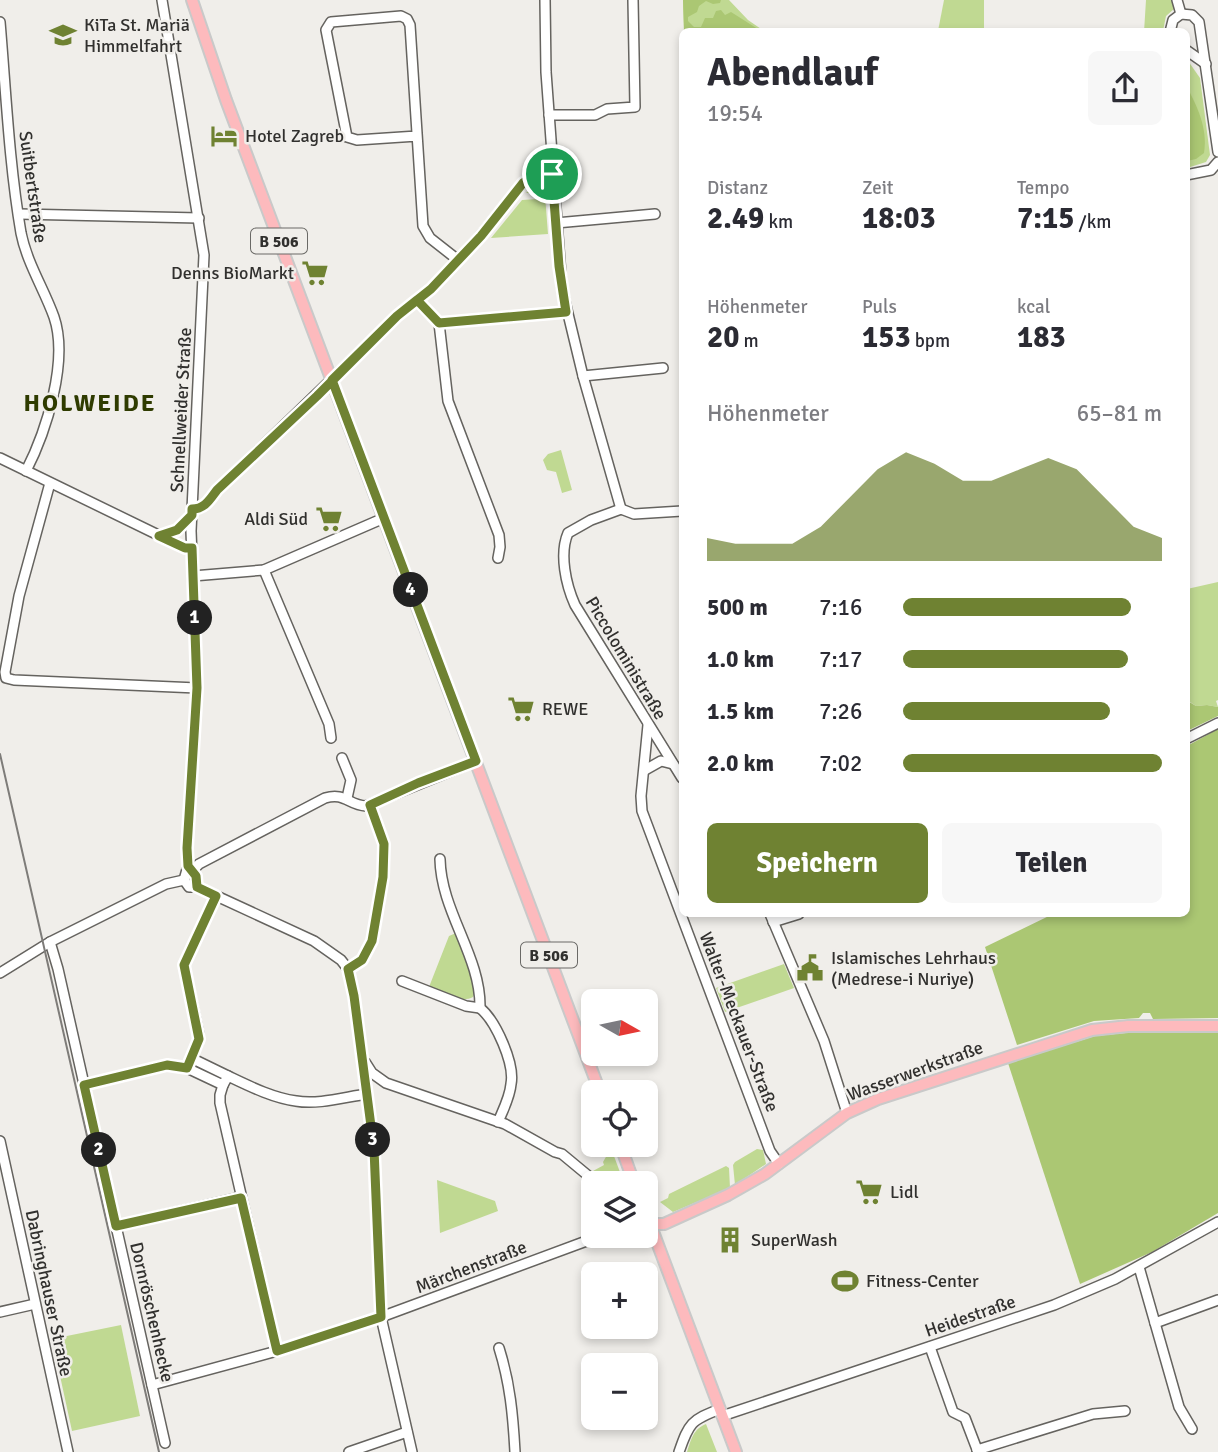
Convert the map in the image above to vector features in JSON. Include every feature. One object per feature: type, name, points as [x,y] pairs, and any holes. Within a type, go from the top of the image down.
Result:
[{"type":"main road","name":"B 506","points":[[192,0],[226,100],[596,1080]]},
{"type":"main road","name":"Wasserwerkstraße","points":[[658,1223],[664,1224],[689,1214],[754,1181],[847,1113],[878,1099],[1080,1033],[1128,1026],[1218,1026]]},
{"type":"main road","points":[[658,1248],[736,1452]]},
{"type":"street","name":"Schnellweider Straße","points":[[162,0],[204,244],[192,512],[197,688],[187,848],[191,868]]},
{"type":"street","points":[[545,0],[545,56],[552,174],[566,312],[621,509],[634,514],[679,510]]},
{"type":"street","points":[[549,115],[595,115],[607,109],[635,107],[633,0]]},
{"type":"street","points":[[1177,0],[1181,14]]},
{"type":"street","points":[[1171,28],[1173,20],[1181,14],[1192,15],[1199,22],[1218,152]]},
{"type":"street","points":[[417,136],[357,140],[347,137],[327,26],[336,20],[401,16],[407,19],[410,25],[424,230],[457,260]]},
{"type":"street","name":"Suitbertstraße","points":[[0,22],[4,93],[24,246],[55,321],[58,338],[51,410],[45,431],[26,471]]},
{"type":"street","points":[[1190,53],[1206,64]]},
{"type":"street","points":[[1190,174],[1211,170],[1218,162]]},
{"type":"street","points":[[159,536],[177,530],[192,512],[202,508],[217,490],[397,316],[417,300],[481,236],[523,183],[535,176],[552,174]]},
{"type":"street","points":[[19,214],[199,218]]},
{"type":"street","points":[[556,222],[655,214]]},
{"type":"street","points":[[417,300],[439,323],[448,401],[499,535],[498,558]]},
{"type":"street","points":[[439,323],[566,312]]},
{"type":"street","points":[[583,376],[663,368]]},
{"type":"street","points":[[0,458],[159,536],[185,548],[192,548]]},
{"type":"street","points":[[50,483],[19,596],[6,678],[197,688]]},
{"type":"street","points":[[193,495],[204,495],[217,490]]},
{"type":"street","name":"Piccoloministraße","points":[[621,509],[591,520],[568,533],[565,546],[566,576],[575,605],[679,773]]},
{"type":"street","points":[[193,576],[264,570],[384,518]]},
{"type":"street","points":[[264,570],[329,724],[331,737]]},
{"type":"street","points":[[1190,736],[1218,723]]},
{"type":"street","name":"Walter-Meckauer-Straße","points":[[648,725],[642,811],[679,909]]},
{"type":"street","points":[[342,758],[351,780],[347,798]]},
{"type":"street","points":[[0,973],[50,942],[166,884],[184,880],[191,868],[321,799],[334,796],[347,798],[360,806],[370,805],[476,761]]},
{"type":"street","points":[[645,770],[660,761],[673,764]]},
{"type":"street","points":[[348,969],[362,960],[372,941],[383,877],[384,844],[370,805]]},
{"type":"street","points":[[440,859],[443,888],[479,985],[480,1008]]},
{"type":"street","points":[[191,868],[197,879],[197,887]]},
{"type":"street","points":[[184,880],[189,887],[197,887],[328,949],[348,969],[367,1094],[378,1205],[381,1317],[412,1452]]},
{"type":"street","points":[[187,1068],[199,1035],[184,965],[216,896]]},
{"type":"street","name":"Walter-Meckauer-Straße","points":[[682,917],[770,1151],[779,1164]]},
{"type":"street","points":[[771,918],[824,1041],[847,1113]]},
{"type":"street","name":"Dornröschenhecke","points":[[50,942],[165,1443]]},
{"type":"street","points":[[402,981],[466,1006],[480,1008],[494,1022],[512,1073],[509,1095],[498,1122]]},
{"type":"street","points":[[191,1058],[250,1086],[294,1101],[307,1102],[367,1094],[377,1079]]},
{"type":"street","points":[[362,1058],[377,1079],[498,1122],[562,1154],[583,1171]]},
{"type":"street","points":[[84,1085],[167,1065],[187,1068],[223,1086]]},
{"type":"street","points":[[228,1076],[219,1103],[277,1351]]},
{"type":"street","name":"Dabringhauser Straße","points":[[0,1142],[68,1452]]},
{"type":"street","points":[[116,1226],[241,1198]]},
{"type":"street","name":"Heidestraße","points":[[679,1452],[689,1424],[699,1417],[721,1413],[1054,1305],[1139,1267],[1218,1222]]},
{"type":"street","name":"Märchenstraße","points":[[152,1385],[277,1351],[381,1317],[581,1243]]},
{"type":"street","points":[[1139,1267],[1179,1407],[1192,1429]]},
{"type":"street","points":[[1155,1323],[1218,1300]]},
{"type":"street","points":[[0,1312],[35,1304]]},
{"type":"street","points":[[930,1347],[953,1412],[965,1418],[977,1451],[1093,1414],[1125,1411]]},
{"type":"street","points":[[499,1348],[512,1402],[515,1452]]},
{"type":"street","points":[[349,1452],[407,1432]]},
{"type":"green space","points":[[683,0],[729,0],[760,28],[684,28]]},
{"type":"green space","points":[[683,0],[721,0],[720,3],[713,4],[706,1],[699,6],[697,12],[688,17],[694,27],[701,27],[705,18],[713,18],[716,11],[721,10],[725,15],[731,12],[756,28],[684,28]]},
{"type":"green space","points":[[944,0],[984,0],[984,28],[939,28]]},
{"type":"green space","points":[[1146,0],[1173,0],[1174,9],[1166,16],[1164,28],[1144,28]]},
{"type":"green space","points":[[1190,64],[1200,78],[1210,155],[1206,162],[1190,167]]},
{"type":"green space","points":[[1190,93],[1201,118],[1205,144],[1204,153],[1190,160]]},
{"type":"green space","points":[[537,189],[545,195],[548,234],[491,238],[522,200],[538,199],[537,193],[526,193]]},
{"type":"green space","points":[[561,450],[572,490],[562,493],[556,472],[547,470],[543,460],[548,454]]},
{"type":"green space","points":[[1218,582],[1218,707],[1196,706],[1190,702],[1190,588]]},
{"type":"green space","points":[[1190,702],[1196,706],[1218,707],[1218,716],[1190,730]]},
{"type":"green space","points":[[1218,729],[1218,1018],[1153,1019],[1150,1013],[1143,1013],[1139,1018],[1094,1021],[1017,1045],[985,947],[1047,917],[1190,917],[1190,744]]},
{"type":"green space","points":[[456,933],[477,988],[473,997],[468,999],[451,996],[429,987],[449,936]]},
{"type":"green space","points":[[784,964],[794,988],[725,1012],[716,988]]},
{"type":"green space","points":[[1126,1033],[1218,1033],[1218,1213],[1152,1252],[1080,1284],[1008,1063],[1095,1036]]},
{"type":"green space","points":[[757,1149],[763,1150],[766,1164],[735,1185],[733,1165]]},
{"type":"green space","points":[[606,1157],[614,1157],[620,1171],[593,1171],[604,1165]]},
{"type":"green space","points":[[726,1166],[729,1168],[730,1188],[673,1212],[660,1202],[668,1198],[669,1194]]},
{"type":"green space","points":[[437,1180],[495,1201],[498,1211],[440,1233]]},
{"type":"green space","points":[[121,1325],[140,1416],[72,1431],[52,1339]]},
{"type":"green space","points":[[706,1424],[717,1452],[687,1452],[695,1432]]},
{"type":"tram line","points":[[0,754],[159,1452]]},
{"type":"place","name":"KiTa St. Mariä Himmelfahrt","points":[[63,35]]},
{"type":"place","name":"Hotel Zagreb","points":[[224,136]]},
{"type":"place","name":"Denns BioMarkt","points":[[315,273]]},
{"type":"place","name":"Aldi Süd","points":[[329,519]]},
{"type":"place","name":"REWE","points":[[521,709]]},
{"type":"place","name":"Islamisches Lehrhaus (Medrese-i Nuriye)","points":[[810,968]]},
{"type":"place","name":"Lidl","points":[[869,1192]]},
{"type":"place","name":"SuperWash","points":[[730,1240]]},
{"type":"place","name":"Fitness-Center","points":[[845,1281]]},
{"type":"district","name":"HOLWEIDE","points":[[90,403]]},
{"type":"route","points":[[552,174],[559,266],[566,312],[439,323],[417,300],[332,380],[476,761],[370,805],[381,833],[385,854],[379,912],[367,953],[362,960],[348,969],[374,1149],[381,1317],[277,1351],[241,1198],[116,1226],[84,1085],[167,1065],[187,1068],[199,1039],[184,965],[216,896],[197,887],[196,876],[188,866],[198,674],[192,548],[185,548],[159,536],[177,530],[192,515],[192,509],[202,508],[217,490],[397,316],[406,308],[431,289],[481,236],[523,183],[535,176],[552,174]]}]
